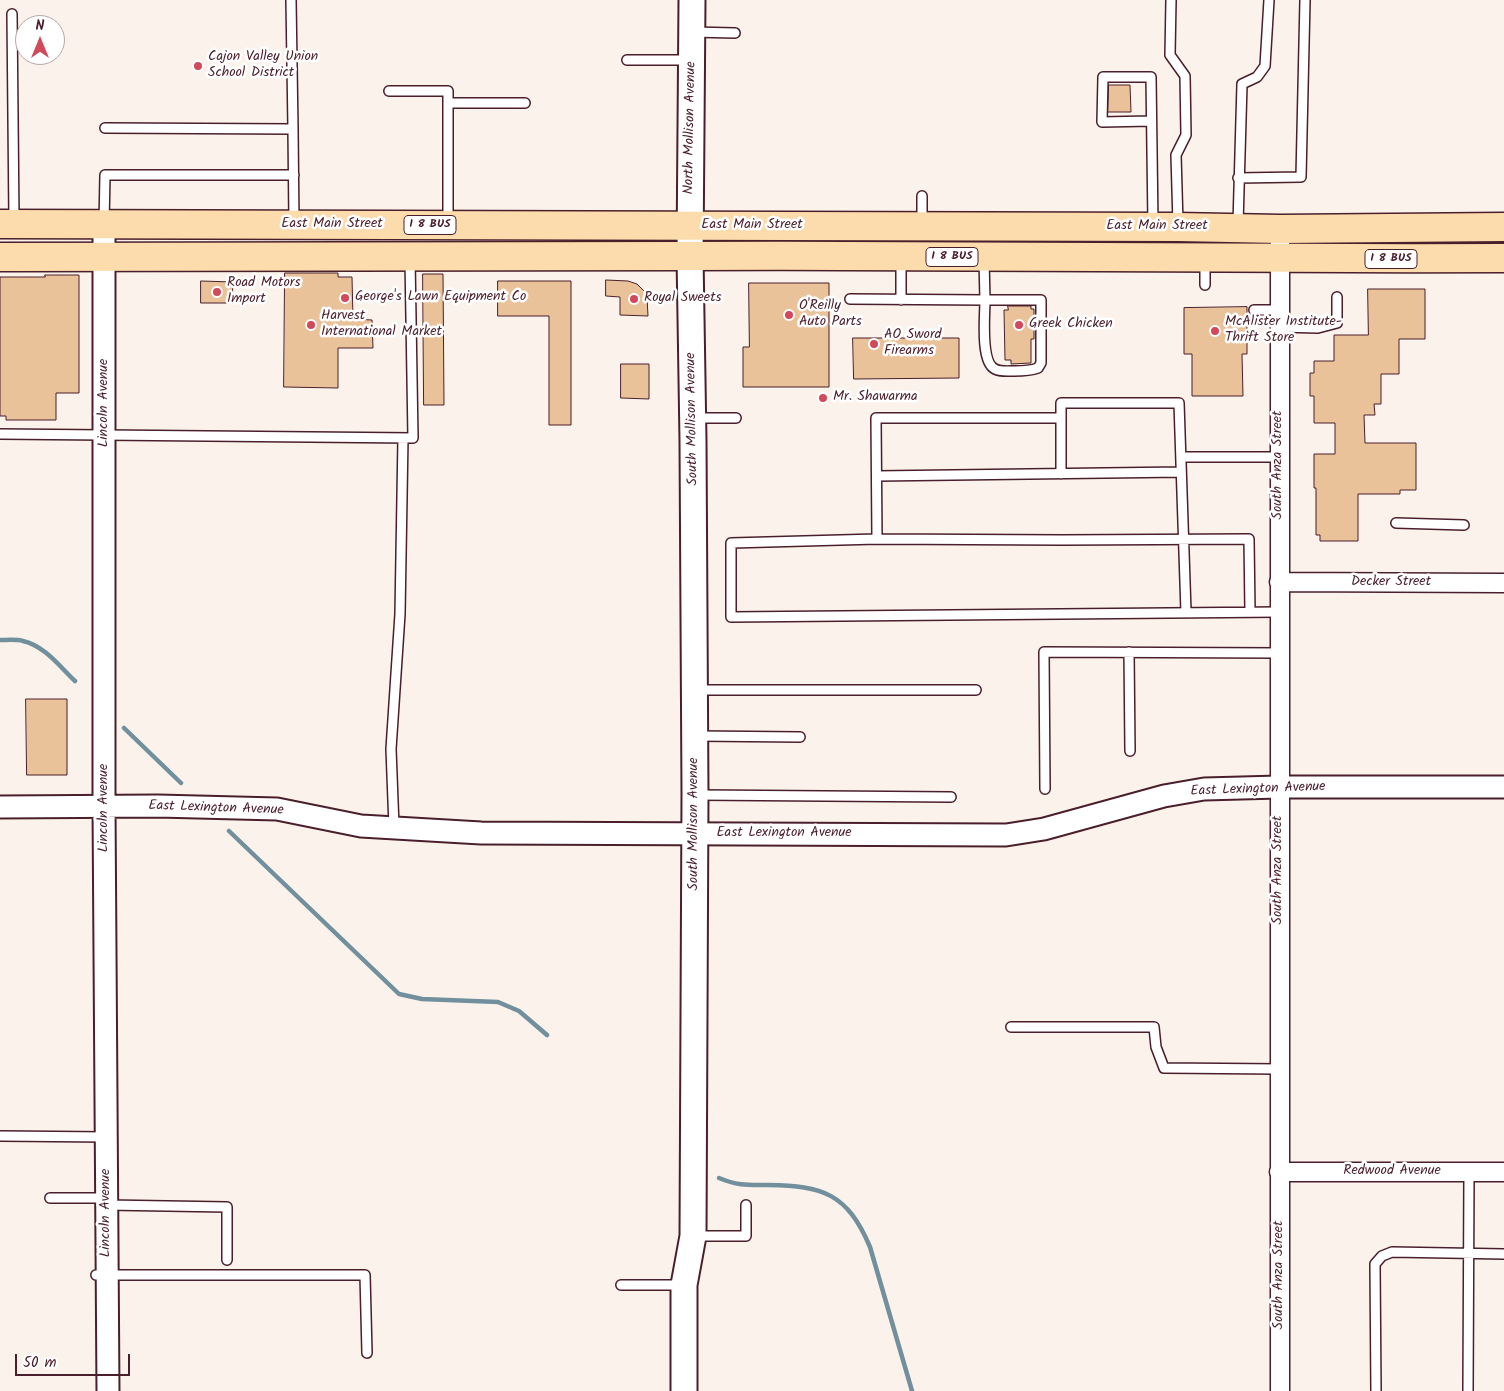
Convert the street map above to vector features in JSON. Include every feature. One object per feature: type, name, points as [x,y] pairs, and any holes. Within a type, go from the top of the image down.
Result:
[{"type":"main road","name":"North Mollison Avenue","points":[[690,256],[692,0]]},
{"type":"main road","name":"East Main Street","points":[[7,224],[1238,227],[1280,229],[1504,227]]},
{"type":"main road","points":[[294,225],[294,258]]},
{"type":"main road","name":"I 8 BUS","points":[[0,256],[294,258],[690,256],[1279,259],[1504,258]]},
{"type":"main road","name":"South Mollison Avenue","points":[[684,1391],[684,1285],[693,1236],[695,795],[690,256]]},
{"type":"street","name":"Lincoln Avenue","points":[[104,224],[104,807],[107,1201],[102,1275],[108,1391]]},
{"type":"street","name":"South Anza Street","points":[[1280,229],[1280,1391]]},
{"type":"street","name":"Decker Street","points":[[1279,582],[1504,583]]},
{"type":"street","name":"East Lexington Avenue","points":[[0,807],[158,806],[277,809],[361,826],[481,833],[1006,835],[1044,829],[1164,796],[1204,789],[1504,787]]},
{"type":"street","name":"Redwood Avenue","points":[[1279,1172],[1504,1172]]},
{"type":"lane","points":[[291,0],[294,225]]},
{"type":"lane","points":[[1165,227],[1176,155],[1186,135],[1185,76],[1170,55],[1171,0]]},
{"type":"lane","points":[[1238,227],[1242,84],[1257,77],[1265,66],[1269,0]]},
{"type":"lane","points":[[1238,178],[1301,177],[1305,0]]},
{"type":"lane","points":[[7,224],[12,14]]},
{"type":"lane","points":[[692,32],[735,33]]},
{"type":"lane","points":[[626,60],[692,60]]},
{"type":"lane","points":[[1151,121],[1102,122],[1103,77],[1151,77],[1151,121],[1165,227]]},
{"type":"lane","points":[[389,91],[448,91],[448,225]]},
{"type":"lane","points":[[448,103],[526,104]]},
{"type":"lane","points":[[105,128],[293,129]]},
{"type":"lane","points":[[104,224],[105,174],[294,174]]},
{"type":"lane","points":[[922,196],[922,226]]},
{"type":"lane","points":[[0,434],[413,438],[410,257]]},
{"type":"lane","points":[[901,257],[901,300]]},
{"type":"lane","points":[[850,299],[901,300],[984,300],[1041,300],[1041,363],[1038,368],[1030,371],[1014,371],[995,369],[989,364],[985,349],[984,300],[984,257]]},
{"type":"lane","points":[[1205,285],[1206,258]]},
{"type":"lane","points":[[1254,310],[1318,328],[1337,323],[1337,297]]},
{"type":"lane","points":[[1061,474],[1061,403],[1179,403],[1186,612]]},
{"type":"lane","points":[[693,418],[736,418]]},
{"type":"lane","points":[[877,539],[876,418],[1061,418]]},
{"type":"lane","points":[[394,828],[391,749],[400,614],[403,438]]},
{"type":"lane","points":[[1181,456],[1279,457]]},
{"type":"lane","points":[[877,476],[1181,472]]},
{"type":"lane","points":[[1396,524],[1464,524]]},
{"type":"lane","points":[[1250,612],[1249,539],[877,539],[731,543],[731,617],[1279,612]]},
{"type":"lane","points":[[1046,789],[1044,652],[1279,653]]},
{"type":"lane","points":[[1129,652],[1130,751]]},
{"type":"lane","points":[[694,690],[976,690]]},
{"type":"lane","points":[[694,736],[800,737]]},
{"type":"lane","points":[[695,795],[951,797]]},
{"type":"lane","points":[[1011,1027],[1154,1027],[1156,1047],[1164,1068],[1279,1069]]},
{"type":"lane","points":[[0,1136],[107,1136]]},
{"type":"lane","points":[[1468,1391],[1469,1172]]},
{"type":"lane","points":[[50,1198],[227,1207],[228,1260]]},
{"type":"lane","points":[[693,1236],[746,1236],[746,1205]]},
{"type":"lane","points":[[1376,1391],[1375,1264],[1382,1256],[1392,1252],[1504,1254]]},
{"type":"lane","points":[[102,1275],[366,1275],[367,1353]]},
{"type":"lane","points":[[621,1285],[684,1285]]},
{"type":"building","points":[[1109,85],[1130,85],[1131,112],[1108,112]]},
{"type":"building","name":"Harvest International Market","points":[[285,273],[338,273],[338,277],[352,277],[353,319],[372,320],[373,348],[338,348],[338,388],[284,387]]},
{"type":"building","points":[[423,274],[443,274],[444,405],[424,405]]},
{"type":"building","points":[[45,275],[79,275],[79,393],[56,393],[56,420],[6,420],[6,416],[0,416],[0,277],[45,277]]},
{"type":"building","name":"Royal Sweets","points":[[606,280],[628,281],[637,284],[647,297],[648,316],[620,315],[620,297],[606,296]]},
{"type":"building","name":"Road Motors Import","points":[[201,281],[233,282],[232,303],[201,303]]},
{"type":"building","points":[[498,281],[571,281],[571,425],[549,425],[549,316],[498,316]]},
{"type":"building","name":"O'Reilly Auto Parts","points":[[749,283],[829,283],[829,387],[743,387],[743,347],[749,347]]},
{"type":"building","points":[[1368,289],[1425,289],[1425,339],[1399,339],[1399,374],[1381,374],[1381,404],[1374,404],[1375,415],[1364,415],[1365,443],[1416,443],[1416,490],[1400,490],[1400,494],[1358,494],[1358,541],[1320,541],[1320,535],[1316,535],[1314,454],[1335,454],[1335,423],[1314,423],[1314,396],[1310,396],[1310,373],[1314,373],[1314,361],[1334,361],[1334,335],[1368,335]]},
{"type":"building","name":"Greek Chicken","points":[[1008,306],[1031,306],[1031,309],[1034,309],[1034,339],[1031,339],[1031,363],[1011,364],[1011,360],[1005,360],[1004,310],[1008,310]]},
{"type":"building","points":[[1247,307],[1247,354],[1242,354],[1243,396],[1192,396],[1192,354],[1184,354],[1184,308]]},
{"type":"building","points":[[853,338],[959,338],[959,378],[854,379]]},
{"type":"building","points":[[621,364],[649,364],[649,399],[621,398]]},
{"type":"building","points":[[26,699],[67,699],[67,775],[27,775]]},
{"type":"waterway","points":[[0,640],[21,640],[38,647],[75,681]]},
{"type":"waterway","points":[[124,728],[181,783]]},
{"type":"waterway","points":[[229,831],[399,994],[422,999],[498,1002],[519,1011],[547,1035]]},
{"type":"waterway","points":[[719,1178],[743,1184],[787,1186],[818,1191],[831,1196],[852,1215],[870,1247],[912,1391]]},
{"type":"place","name":"Cajon Valley Union School District","points":[[198,66]]},
{"type":"place","name":"Road Motors Import","points":[[217,292]]},
{"type":"place","name":"George's Lawn Equipment Co","points":[[345,298]]},
{"type":"place","name":"Royal Sweets","points":[[634,299]]},
{"type":"place","name":"O'Reilly Auto Parts","points":[[789,315]]},
{"type":"place","name":"Harvest International Market","points":[[311,325]]},
{"type":"place","name":"Greek Chicken","points":[[1019,325]]},
{"type":"place","name":"McAlister Institute- Thrift Store","points":[[1215,331]]},
{"type":"place","name":"AO Sword Firearms","points":[[874,344]]},
{"type":"place","name":"Mr. Shawarma","points":[[823,398]]}]
